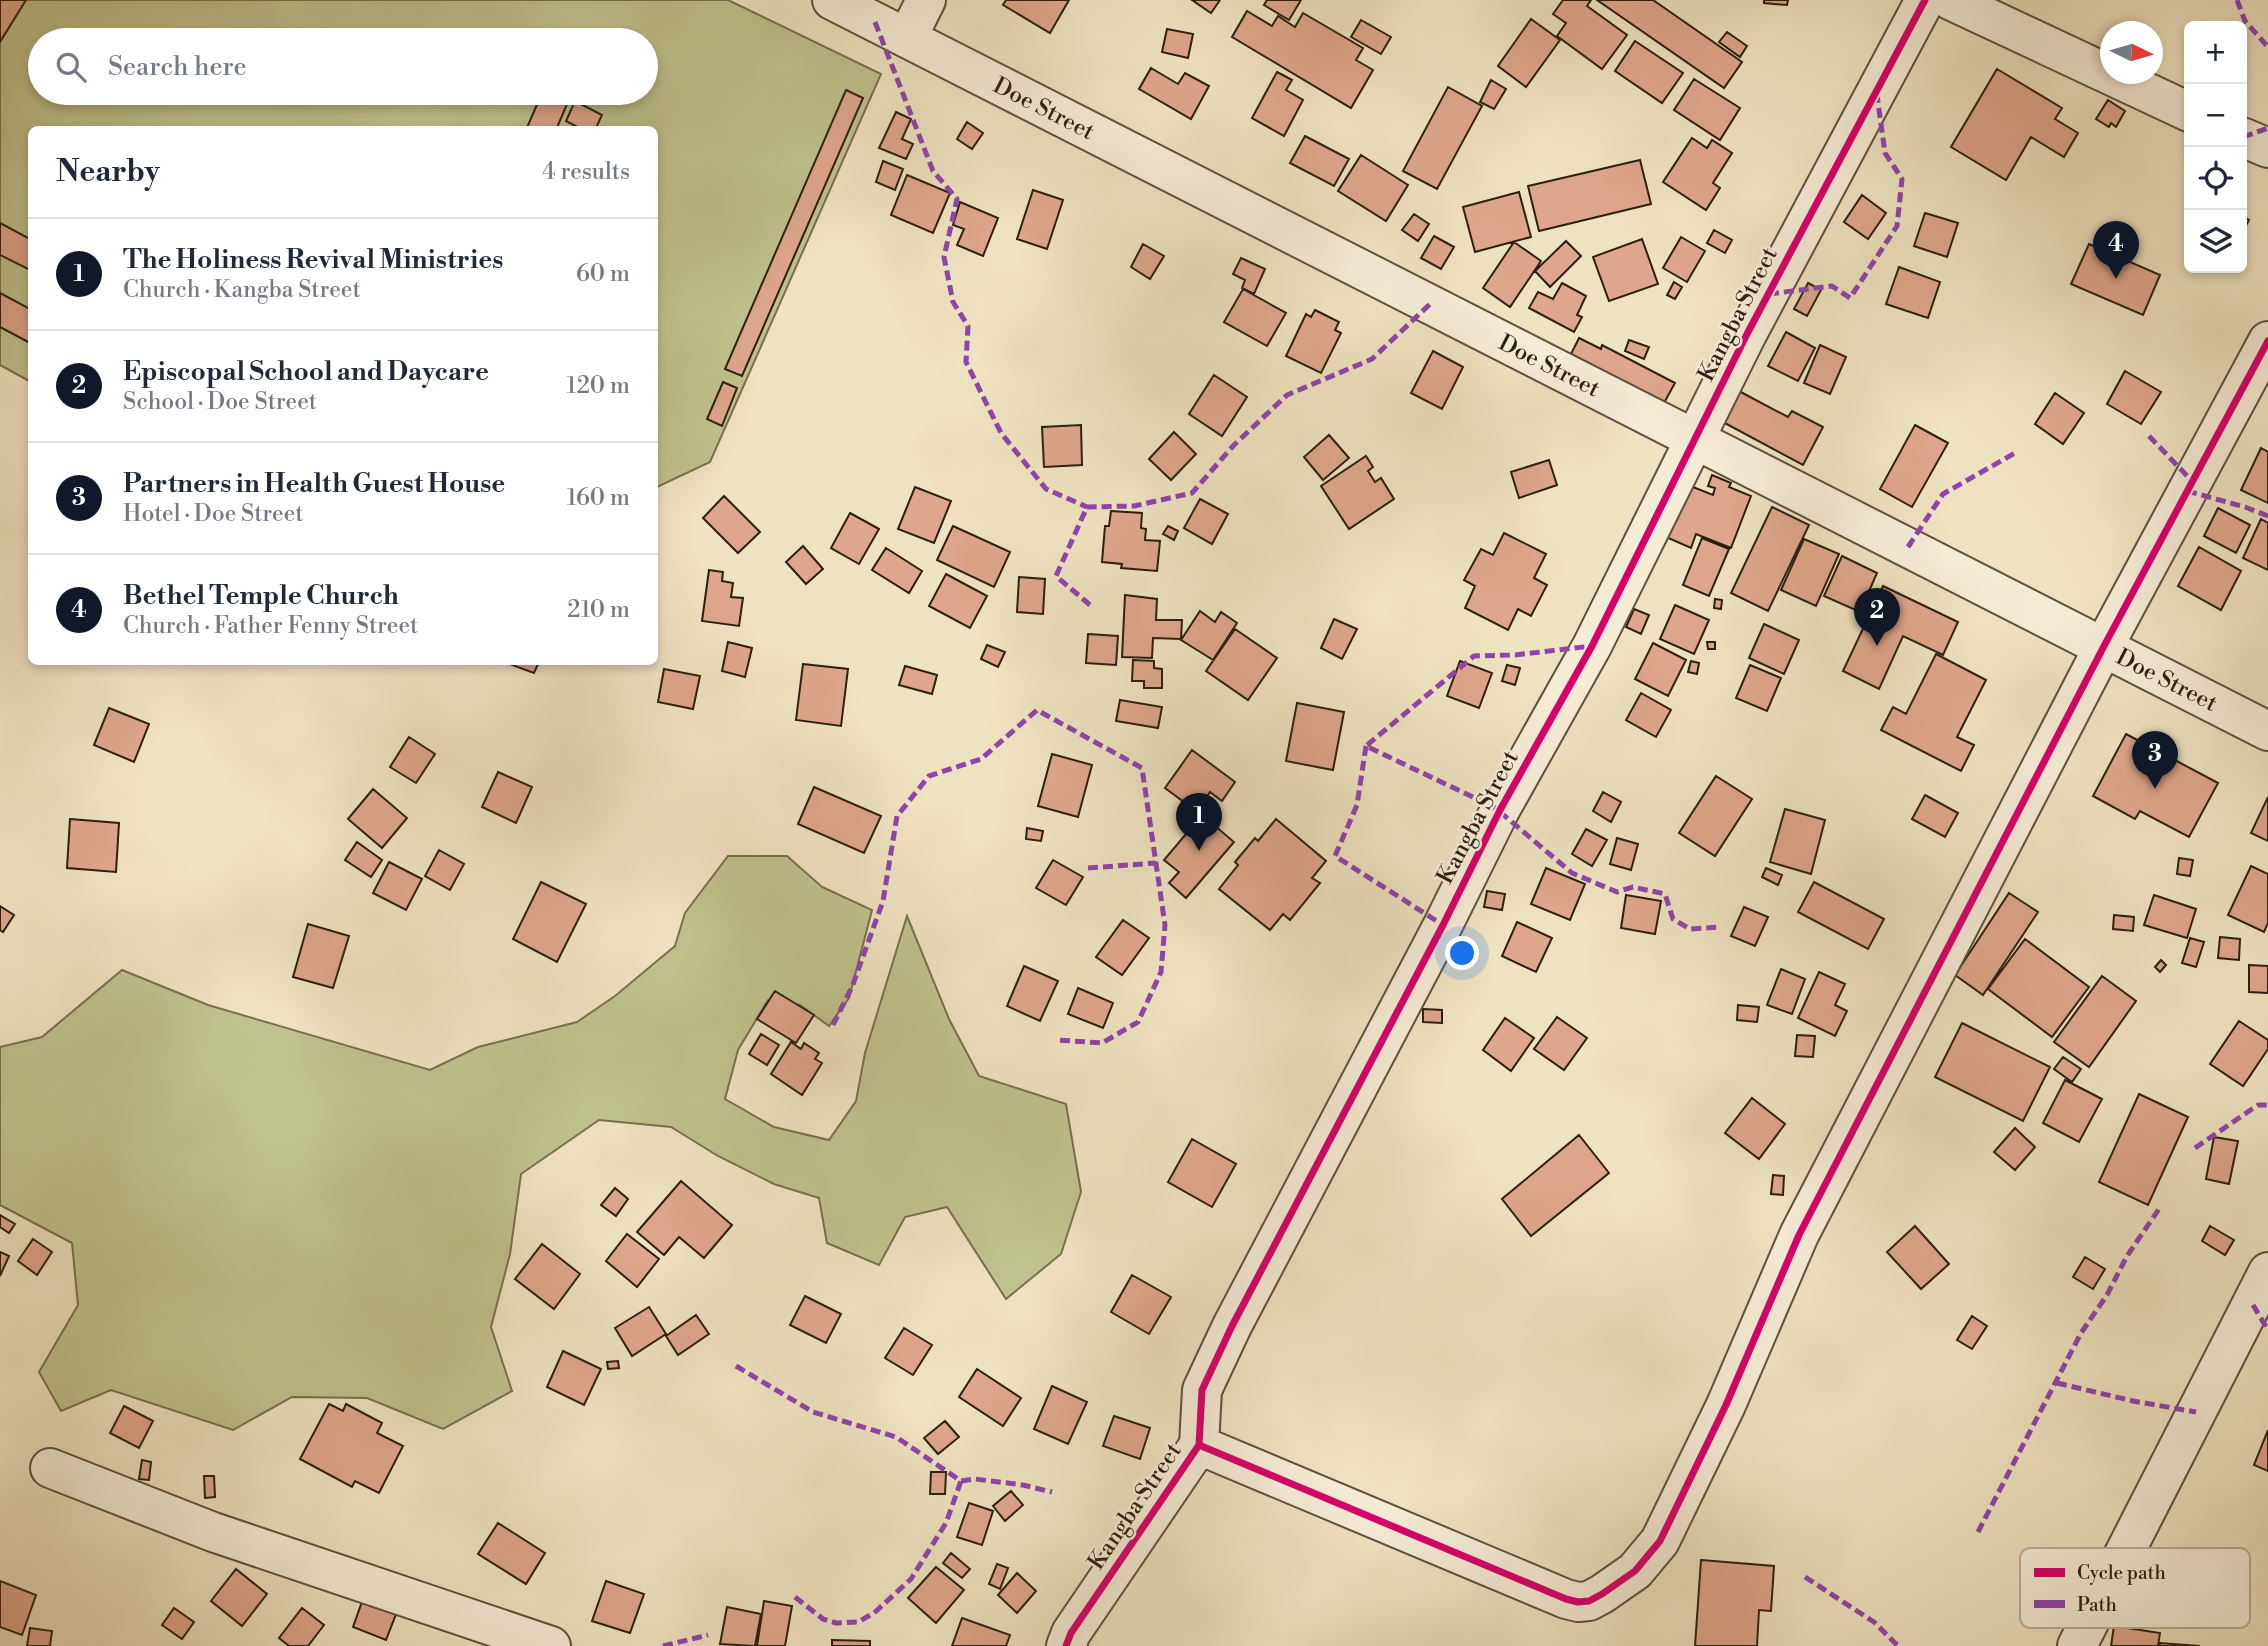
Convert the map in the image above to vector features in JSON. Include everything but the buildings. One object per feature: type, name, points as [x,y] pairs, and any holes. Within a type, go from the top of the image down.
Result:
[{"type":"street","name":"Doe Street","points":[[832,0],[2268,731]]},
{"type":"street","points":[[906,37],[926,0]]},
{"type":"street","name":"Kangba Street","points":[[1066,1646],[1071,1633],[1199,1445],[1202,1390],[1232,1326],[1437,937],[1500,810],[1592,646],[1758,314],[1925,0]]},
{"type":"street","points":[[1951,0],[2184,110]]},
{"type":"street","points":[[2247,139],[2268,148]]},
{"type":"street","points":[[1199,1445],[1566,1599],[1589,1601],[1635,1571],[1660,1541],[1726,1405],[1799,1235],[2104,646],[2268,341]]},
{"type":"street","points":[[2127,1548],[2268,1272]]},
{"type":"street","points":[[50,1468],[213,1532],[551,1646]]},
{"type":"street","points":[[2077,1646],[2086,1628]]},
{"type":"green space","points":[[0,0],[728,0],[881,74],[710,462],[658,487],[658,126],[28,126],[28,380],[0,365]]},
{"type":"green space","points":[[728,856],[787,856],[822,887],[872,910],[849,998],[829,1026],[800,1005],[768,1000],[738,1050],[725,1099],[774,1127],[829,1140],[856,1101],[865,1053],[907,916],[949,1019],[979,1076],[1066,1104],[1081,1192],[1061,1254],[1006,1299],[947,1207],[905,1217],[879,1265],[827,1243],[819,1198],[774,1184],[718,1156],[671,1127],[599,1120],[521,1174],[510,1254],[491,1327],[512,1391],[443,1429],[367,1398],[292,1397],[233,1430],[111,1390],[61,1411],[39,1372],[78,1305],[72,1243],[0,1205],[0,1047],[42,1037],[122,970],[208,1005],[430,1070],[478,1047],[577,1022],[615,996],[675,946],[685,913]]},
{"type":"marked path","points":[[2237,0],[2245,21],[2268,47]]},
{"type":"marked path","points":[[875,22],[933,171],[957,199],[944,257],[953,302],[968,326],[966,362],[1001,433],[1046,489],[1087,507]]},
{"type":"marked path","points":[[1769,294],[1832,286],[1850,298],[1897,226],[1902,179],[1885,153],[1877,95]]},
{"type":"marked path","points":[[2247,136],[2268,128]]},
{"type":"marked path","points":[[1090,605],[1056,576],[1087,507],[1134,506],[1192,493],[1234,445],[1287,395],[1372,359],[1430,304]]},
{"type":"marked path","points":[[2149,436],[2192,481]]},
{"type":"marked path","points":[[1908,547],[1943,494],[2015,453]]},
{"type":"marked path","points":[[2187,491],[2268,516]]},
{"type":"marked path","points":[[1500,810],[1366,746],[1474,656],[1515,655],[1592,646]]},
{"type":"marked path","points":[[833,1025],[852,987],[883,901],[897,816],[929,776],[981,759],[1037,710],[1142,768],[1165,925],[1161,972],[1138,1022],[1102,1043],[1058,1040]]},
{"type":"marked path","points":[[1366,746],[1357,805],[1335,856],[1443,925]]},
{"type":"marked path","points":[[1500,812],[1572,873],[1617,892],[1633,887],[1665,894],[1673,919],[1690,929],[1721,927]]},
{"type":"marked path","points":[[1088,868],[1156,863]]},
{"type":"marked path","points":[[2195,1148],[2258,1105],[2268,1105]]},
{"type":"marked path","points":[[1978,1532],[2081,1333],[2159,1209]]},
{"type":"marked path","points":[[2253,1305],[2268,1330]]},
{"type":"marked path","points":[[736,1366],[813,1412],[896,1437],[961,1481],[975,1479],[1052,1492]]},
{"type":"marked path","points":[[2057,1383],[2196,1412]]},
{"type":"marked path","points":[[795,1597],[823,1619],[836,1623],[858,1622],[874,1613],[911,1579],[946,1523],[961,1481]]},
{"type":"marked path","points":[[1805,1577],[1874,1622],[1898,1646]]},
{"type":"marked path","points":[[663,1646],[708,1635]]},
{"type":"cycle path","points":[[1066,1646],[1071,1633],[1199,1445],[1202,1390],[1232,1326],[1443,925],[1500,810],[1592,646],[1747,334],[1925,0]]},
{"type":"cycle path","points":[[1199,1445],[1566,1599],[1589,1601],[1635,1571],[1660,1541],[1726,1405],[1799,1235],[2104,646],[2268,341]]},
{"type":"place","name":"Bethel Temple Church","points":[[2116,279]]},
{"type":"place","name":"Episcopal School and Daycare","points":[[1877,646]]},
{"type":"place","name":"Partners in Health Guest House","points":[[2155,789]]},
{"type":"place","name":"The Holiness Revival Ministries","points":[[1199,851]]}]
